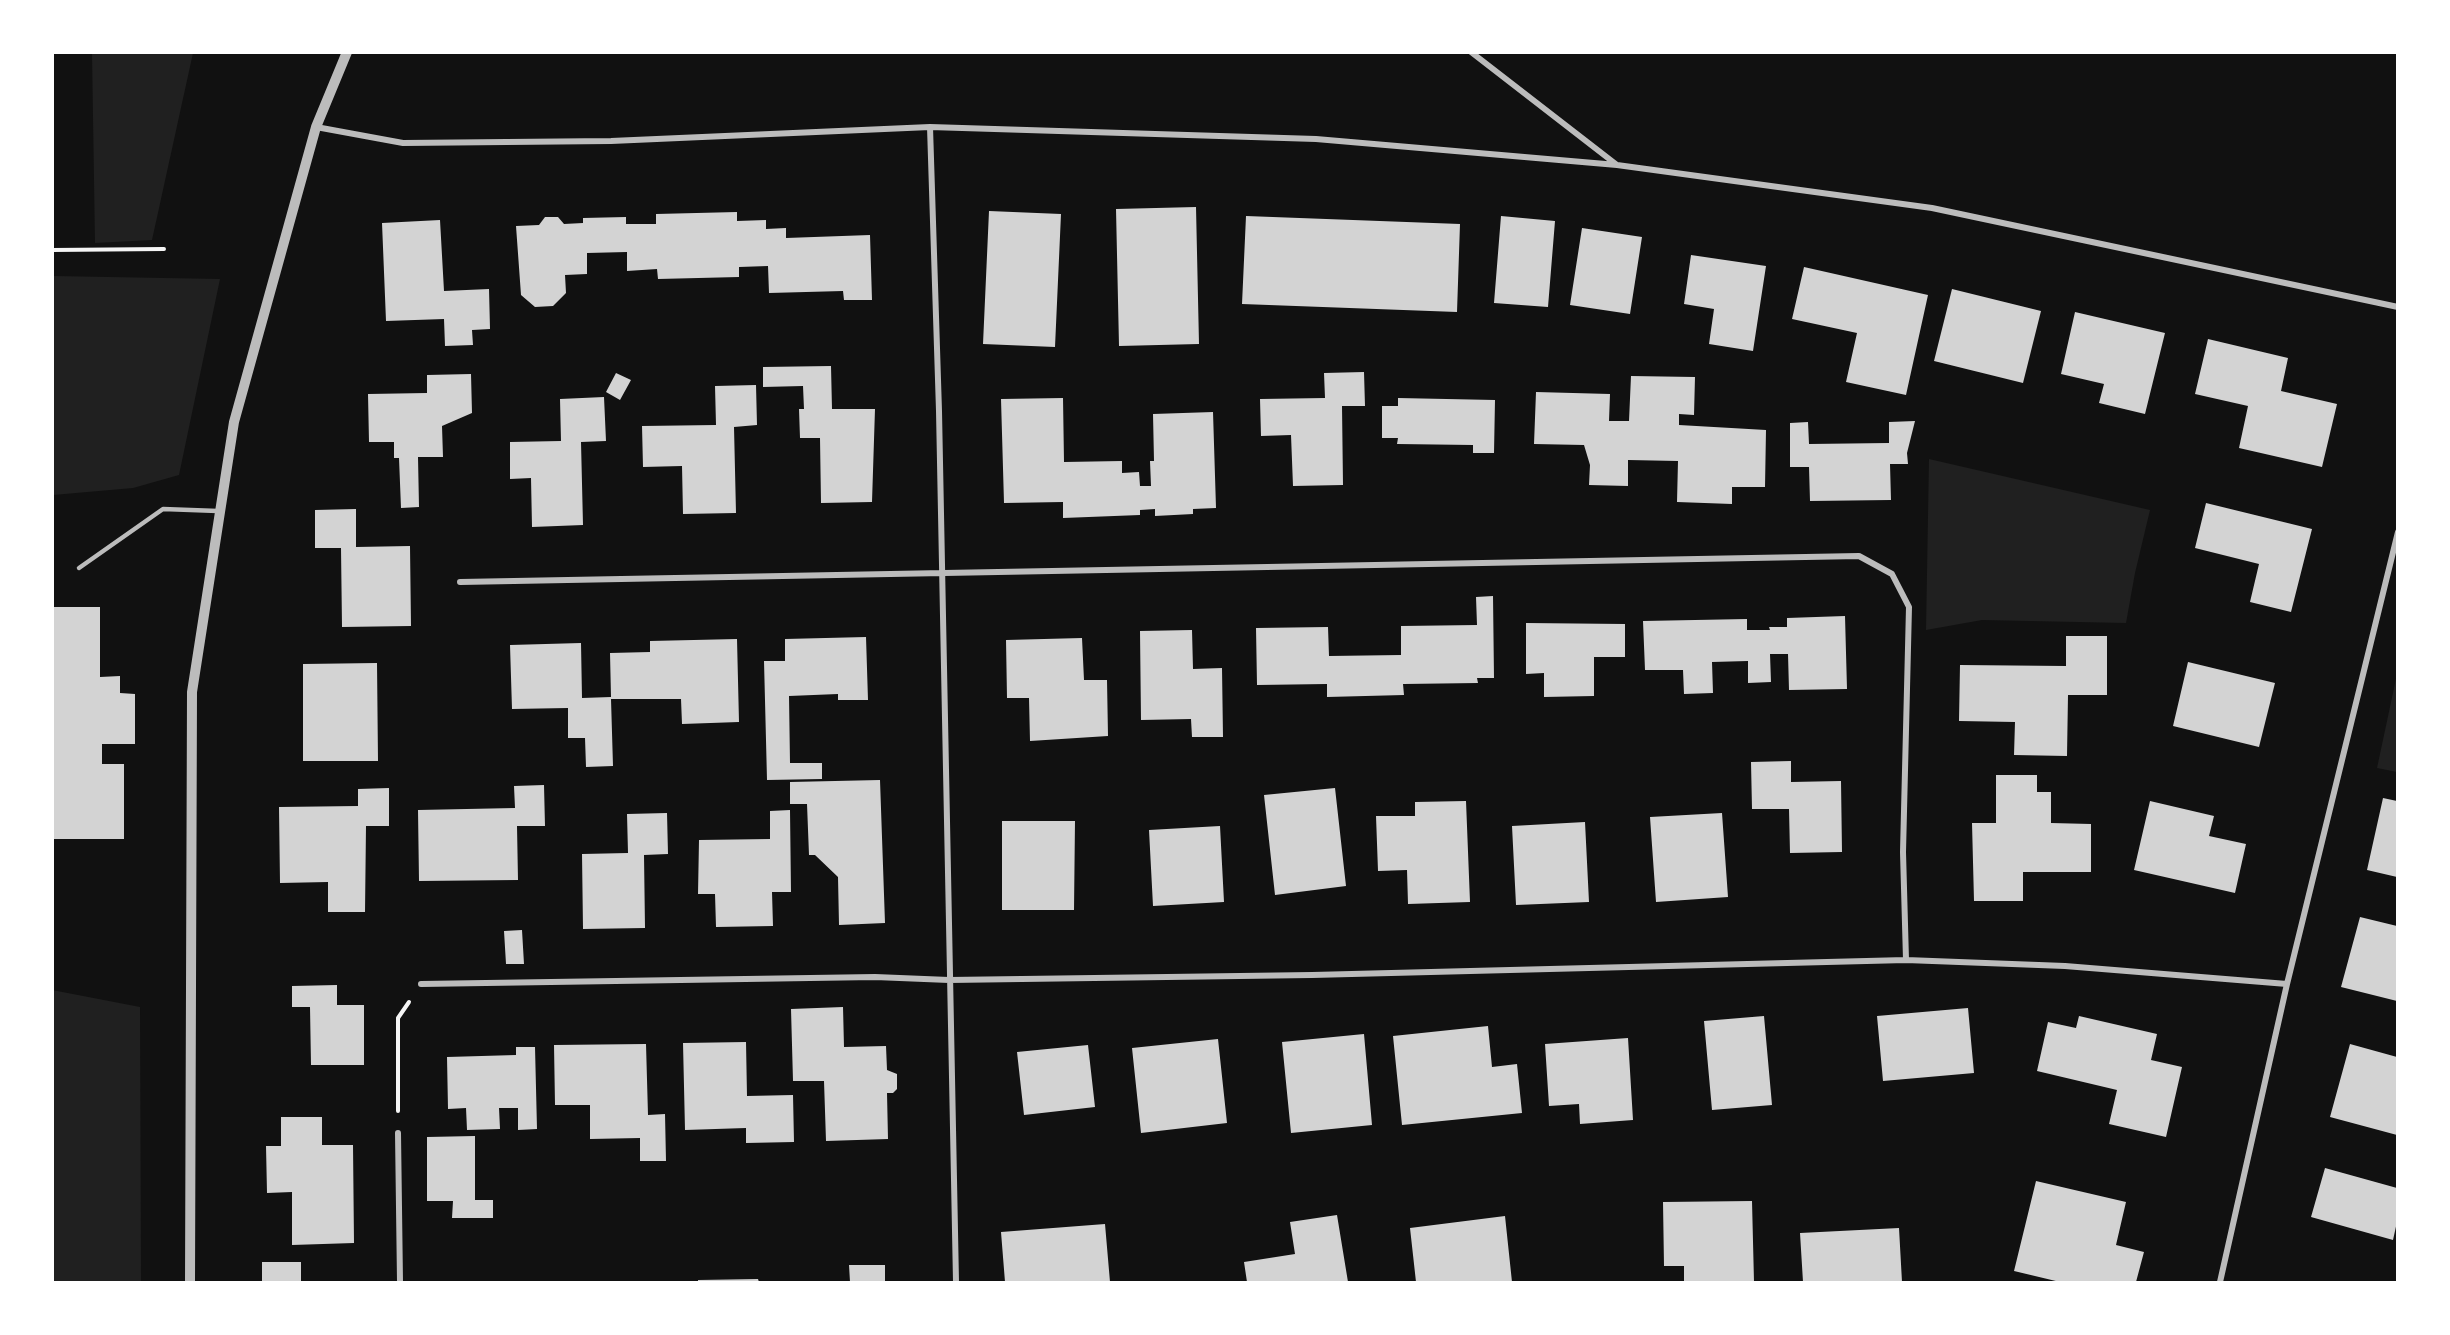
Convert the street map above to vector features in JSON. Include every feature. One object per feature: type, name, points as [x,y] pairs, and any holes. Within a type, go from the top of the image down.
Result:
[{"type":"street","points":[[190,1282],[192,692],[234,422],[316,127],[347,52]]},
{"type":"street","points":[[1471,52],[1617,165]]},
{"type":"street","points":[[316,127],[403,143],[611,141],[930,127],[1316,139],[1617,165],[1932,208],[2397,307]]},
{"type":"street","points":[[930,127],[943,573],[956,1282]]},
{"type":"street","points":[[2220,1282],[2288,984],[2397,532]]},
{"type":"street","points":[[460,582],[1859,556],[1892,574],[1909,607],[1903,852],[1906,960]]},
{"type":"street","points":[[421,984],[875,977],[949,980],[1312,975],[1906,960],[2065,966],[2288,984]]},
{"type":"street","points":[[398,1133],[400,1282]]},
{"type":"lane","points":[[79,568],[163,509],[219,511]]},
{"type":"path","points":[[52,250],[164,249]]},
{"type":"path","points":[[398,1133],[398,1018],[421,984]]},
{"type":"shaded area","points":[[92,53],[193,53],[152,240],[95,243]]},
{"type":"shaded area","points":[[53,276],[220,279],[179,475],[133,488],[53,495]]},
{"type":"shaded area","points":[[1929,459],[2150,510],[2126,623],[1982,620],[1926,630]]},
{"type":"shaded area","points":[[2397,674],[2398,772],[2377,768]]},
{"type":"shaded area","points":[[52,990],[140,1007],[141,1282],[53,1282]]},
{"type":"building","points":[[1196,207],[1199,344],[1119,346],[1116,209]]},
{"type":"building","points":[[989,211],[1061,214],[1055,347],[983,344]]},
{"type":"building","points":[[737,212],[737,221],[766,220],[766,229],[786,228],[786,238],[870,235],[872,300],[844,300],[843,291],[769,293],[768,266],[739,267],[739,277],[658,279],[657,269],[627,271],[627,252],[587,253],[587,274],[565,275],[566,293],[553,306],[535,307],[521,295],[516,226],[539,225],[545,217],[558,217],[564,224],[583,223],[583,218],[626,217],[626,224],[656,224],[656,214]]},
{"type":"building","points":[[1246,216],[1460,224],[1457,312],[1242,304]]},
{"type":"building","points":[[1501,216],[1555,221],[1548,307],[1494,303]]},
{"type":"building","points":[[440,220],[444,291],[489,289],[490,329],[472,330],[473,345],[445,346],[444,319],[386,321],[382,223]]},
{"type":"building","points":[[1582,228],[1642,237],[1630,314],[1570,305]]},
{"type":"building","points":[[1691,255],[1766,266],[1753,351],[1709,344],[1714,309],[1684,304]]},
{"type":"building","points":[[1804,267],[1928,295],[1906,395],[1846,382],[1857,333],[1792,319]]},
{"type":"building","points":[[1952,289],[2041,311],[2023,383],[1934,361]]},
{"type":"building","points":[[2075,312],[2165,333],[2145,414],[2099,403],[2104,384],[2061,374]]},
{"type":"building","points":[[2208,339],[2288,358],[2281,391],[2337,404],[2322,467],[2239,448],[2248,406],[2195,394]]},
{"type":"building","points":[[831,366],[832,409],[875,409],[872,502],[821,503],[820,438],[800,438],[799,409],[804,409],[803,386],[763,387],[763,367]]},
{"type":"building","points":[[1364,372],[1365,406],[1342,406],[1343,485],[1293,486],[1291,435],[1261,436],[1260,399],[1325,398],[1324,373]]},
{"type":"building","points":[[616,373],[631,380],[620,400],[606,392]]},
{"type":"building","points":[[471,374],[472,413],[442,426],[443,457],[418,457],[419,507],[401,508],[399,458],[394,458],[394,442],[369,442],[368,394],[427,393],[427,375]]},
{"type":"building","points":[[1631,376],[1695,377],[1694,415],[1679,414],[1679,425],[1766,430],[1765,487],[1732,487],[1732,504],[1677,502],[1678,461],[1628,460],[1628,486],[1589,485],[1590,465],[1584,445],[1534,444],[1536,392],[1610,394],[1609,421],[1629,421]]},
{"type":"building","points":[[756,385],[757,425],[734,427],[736,513],[683,514],[682,466],[643,467],[642,426],[716,425],[715,386]]},
{"type":"building","points":[[604,397],[606,441],[581,442],[583,525],[532,527],[531,478],[510,479],[510,442],[561,441],[560,399]]},
{"type":"building","points":[[1063,398],[1064,462],[1122,461],[1122,473],[1139,472],[1140,486],[1151,486],[1150,461],[1154,461],[1153,414],[1213,412],[1216,508],[1193,509],[1193,514],[1155,516],[1155,509],[1140,510],[1140,515],[1063,518],[1063,502],[1004,503],[1001,399]]},
{"type":"building","points":[[1398,398],[1495,400],[1494,453],[1473,453],[1473,445],[1397,444],[1398,438],[1382,438],[1382,406],[1398,406]]},
{"type":"building","points":[[1915,421],[1907,453],[1908,464],[1890,464],[1891,500],[1810,501],[1809,467],[1790,467],[1790,423],[1808,422],[1809,444],[1889,443],[1889,422]]},
{"type":"building","points":[[2206,503],[2312,529],[2291,612],[2250,602],[2259,564],[2195,548]]},
{"type":"building","points":[[356,509],[356,547],[410,546],[411,626],[342,627],[341,548],[315,548],[315,510]]},
{"type":"building","points":[[1493,596],[1494,678],[1477,678],[1478,683],[1403,684],[1404,695],[1327,697],[1327,684],[1257,685],[1256,628],[1328,627],[1329,656],[1401,655],[1401,626],[1477,625],[1476,597]]},
{"type":"building","points":[[52,607],[100,607],[100,677],[120,676],[120,693],[135,694],[135,744],[102,744],[102,764],[124,764],[124,839],[52,839]]},
{"type":"building","points":[[1845,616],[1847,689],[1789,690],[1788,654],[1770,654],[1771,682],[1748,683],[1748,661],[1712,662],[1713,693],[1684,694],[1683,670],[1645,670],[1643,621],[1747,619],[1747,630],[1770,630],[1769,627],[1787,627],[1787,618]]},
{"type":"building","points":[[1526,623],[1625,624],[1625,657],[1594,657],[1594,696],[1544,697],[1544,673],[1526,674]]},
{"type":"building","points":[[1192,630],[1193,669],[1222,668],[1223,737],[1192,737],[1191,719],[1141,720],[1140,631]]},
{"type":"building","points":[[2066,636],[2107,636],[2107,695],[2068,695],[2067,756],[2014,755],[2015,722],[1959,721],[1960,665],[2066,666]]},
{"type":"building","points":[[866,637],[868,700],[838,700],[838,694],[789,696],[790,763],[822,763],[822,779],[767,780],[764,661],[785,661],[785,639]]},
{"type":"building","points":[[1082,638],[1084,680],[1107,680],[1108,736],[1030,741],[1029,698],[1007,698],[1006,640]]},
{"type":"building","points":[[737,639],[739,722],[682,724],[681,699],[611,699],[613,766],[586,767],[585,738],[568,738],[568,708],[512,709],[510,645],[581,643],[582,698],[611,697],[610,653],[650,652],[650,641]]},
{"type":"building","points":[[2188,662],[2275,683],[2259,747],[2173,726]]},
{"type":"building","points":[[377,663],[378,761],[303,761],[303,664]]},
{"type":"building","points":[[1791,761],[1791,782],[1841,781],[1842,852],[1790,853],[1789,809],[1752,809],[1751,762]]},
{"type":"building","points":[[1996,775],[2037,775],[2037,792],[2051,792],[2051,823],[2091,824],[2091,872],[2023,872],[2023,901],[1974,901],[1972,823],[1996,823]]},
{"type":"building","points":[[880,780],[885,923],[839,925],[838,877],[815,855],[809,855],[807,804],[790,804],[790,782]]},
{"type":"building","points":[[544,785],[545,826],[517,826],[518,880],[419,881],[418,810],[515,808],[514,786]]},
{"type":"building","points":[[389,788],[389,826],[366,826],[365,912],[328,912],[328,882],[280,883],[279,807],[358,806],[358,789]]},
{"type":"building","points":[[1335,788],[1346,886],[1275,895],[1264,795]]},
{"type":"building","points":[[2383,798],[2397,801],[2397,877],[2367,870]]},
{"type":"building","points":[[1466,801],[1470,902],[1408,904],[1407,870],[1378,871],[1376,816],[1415,816],[1415,802]]},
{"type":"building","points":[[2150,801],[2214,816],[2209,836],[2246,844],[2235,893],[2134,870]]},
{"type":"building","points":[[790,810],[791,892],[772,892],[773,926],[716,927],[715,894],[698,894],[699,840],[770,839],[770,811]]},
{"type":"building","points":[[667,813],[668,854],[644,855],[645,928],[583,929],[582,854],[628,853],[627,814]]},
{"type":"building","points":[[1722,813],[1728,897],[1656,902],[1650,817]]},
{"type":"building","points":[[1002,821],[1075,821],[1074,910],[1002,910]]},
{"type":"building","points":[[1585,822],[1589,902],[1516,905],[1512,826]]},
{"type":"building","points":[[1220,826],[1224,902],[1153,906],[1149,830]]},
{"type":"building","points":[[2360,917],[2397,926],[2397,1001],[2341,987]]},
{"type":"building","points":[[522,930],[524,964],[506,964],[504,931]]},
{"type":"building","points":[[337,985],[337,1005],[364,1005],[364,1065],[311,1065],[310,1007],[292,1007],[292,986]]},
{"type":"building","points":[[843,1007],[844,1047],[886,1046],[887,1070],[897,1074],[897,1089],[893,1093],[887,1093],[888,1139],[826,1141],[824,1081],[793,1081],[791,1009]]},
{"type":"building","points":[[1968,1008],[1974,1073],[1883,1081],[1877,1016]]},
{"type":"building","points":[[1764,1016],[1772,1105],[1712,1110],[1704,1021]]},
{"type":"building","points":[[2079,1016],[2157,1034],[2151,1060],[2182,1067],[2166,1137],[2109,1124],[2117,1090],[2037,1071],[2048,1022],[2076,1028]]},
{"type":"building","points":[[1488,1026],[1492,1067],[1517,1064],[1522,1113],[1402,1125],[1393,1036]]},
{"type":"building","points":[[1364,1034],[1372,1125],[1291,1133],[1282,1042]]},
{"type":"building","points":[[1628,1038],[1633,1120],[1580,1124],[1579,1104],[1549,1106],[1545,1044]]},
{"type":"building","points":[[1218,1039],[1227,1123],[1141,1133],[1132,1048]]},
{"type":"building","points":[[746,1042],[747,1096],[793,1095],[794,1142],[746,1143],[746,1128],[685,1130],[683,1043]]},
{"type":"building","points":[[646,1044],[648,1115],[665,1114],[666,1161],[640,1161],[640,1138],[590,1139],[590,1105],[555,1105],[554,1045]]},
{"type":"building","points":[[2350,1044],[2397,1057],[2397,1135],[2330,1117]]},
{"type":"building","points":[[1088,1045],[1095,1107],[1024,1115],[1017,1052]]},
{"type":"building","points":[[516,1047],[535,1047],[537,1129],[518,1130],[518,1108],[499,1108],[500,1129],[467,1130],[466,1108],[448,1109],[447,1057],[516,1055]]},
{"type":"building","points":[[281,1117],[322,1117],[322,1145],[353,1145],[354,1243],[292,1245],[292,1192],[267,1193],[266,1146],[281,1146]]},
{"type":"building","points":[[475,1136],[475,1200],[493,1200],[493,1218],[452,1218],[453,1201],[427,1201],[427,1137]]},
{"type":"building","points":[[2325,1168],[2397,1188],[2397,1222],[2393,1240],[2311,1217]]},
{"type":"building","points":[[2036,1181],[2126,1202],[2116,1245],[2144,1252],[2136,1282],[2060,1282],[2014,1271]]},
{"type":"building","points":[[1752,1201],[1754,1282],[1684,1282],[1684,1266],[1664,1266],[1663,1202]]},
{"type":"building","points":[[1337,1215],[1348,1282],[1247,1282],[1244,1262],[1295,1254],[1290,1222]]},
{"type":"building","points":[[1505,1216],[1512,1282],[1416,1282],[1410,1228]]},
{"type":"building","points":[[1105,1224],[1110,1282],[1005,1282],[1001,1232]]},
{"type":"building","points":[[1899,1228],[1902,1282],[1803,1282],[1800,1233]]},
{"type":"building","points":[[262,1262],[301,1262],[301,1282],[262,1282]]},
{"type":"building","points":[[849,1265],[885,1265],[885,1282],[850,1282]]},
{"type":"building","points":[[758,1279],[759,1282],[698,1282],[698,1280]]}]
